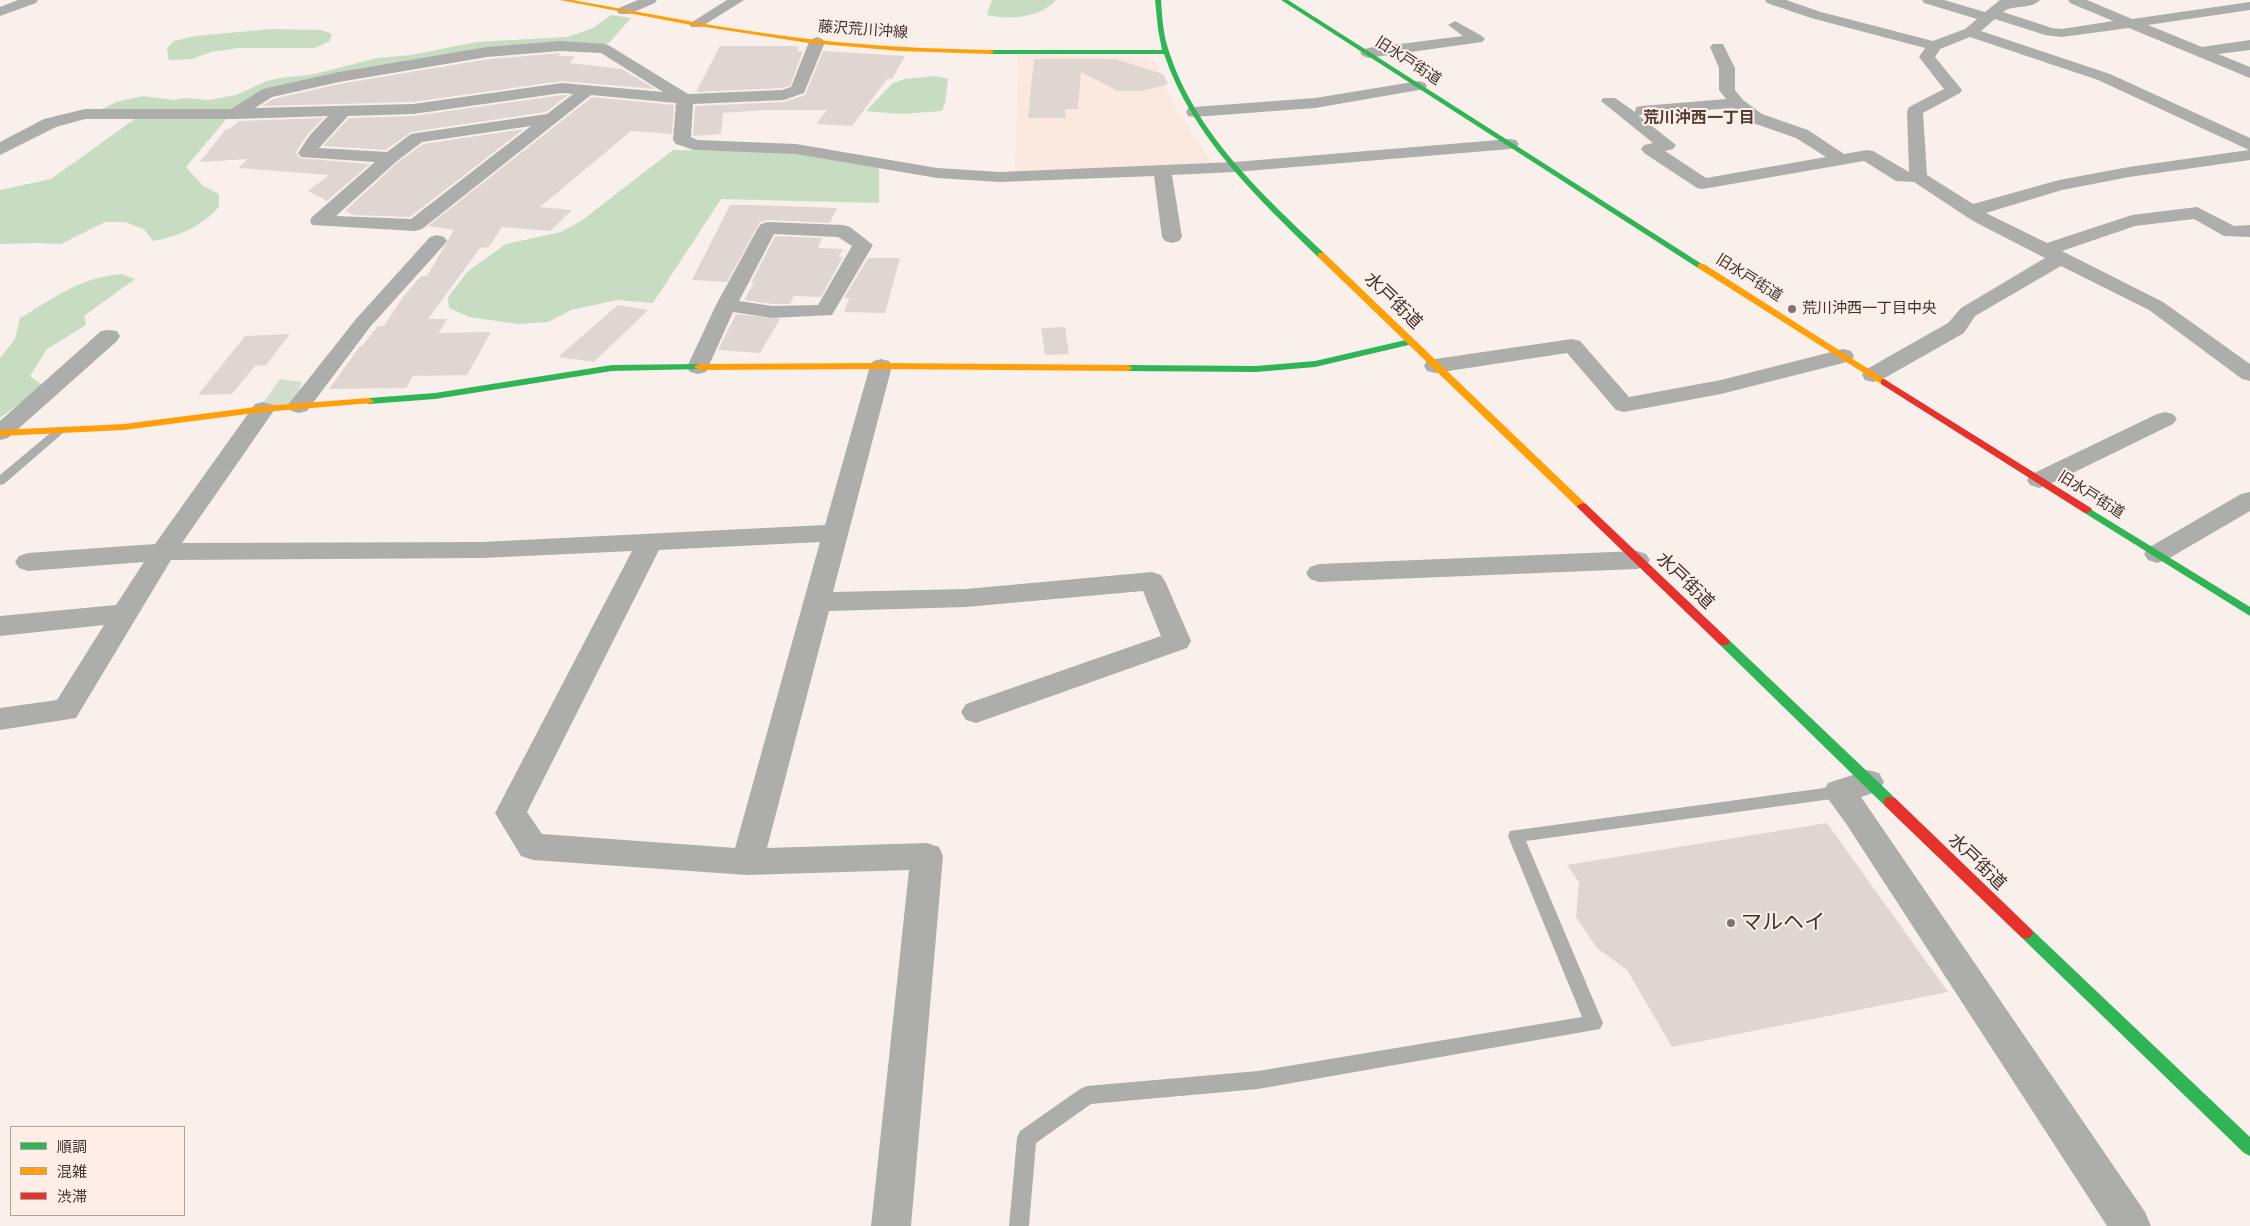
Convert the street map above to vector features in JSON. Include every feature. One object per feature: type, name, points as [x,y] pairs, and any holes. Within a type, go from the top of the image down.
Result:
[{"type":"main road","name":"藤沢荒川沖線","points":[[563,0],[696,24],[817,42],[939,49],[1165,52]]},
{"type":"main road","name":"水戸街道","points":[[1158,0],[1165,52],[1194,112],[1235,167],[1268,204],[1637,560],[1854,787],[2250,1148]]},
{"type":"main road","name":"旧水戸街道","points":[[1284,0],[1843,356],[2250,612]]},
{"type":"main road","points":[[0,433],[124,427],[263,409],[435,396],[612,368],[881,366],[1256,370],[1316,364],[1410,342]]},
{"type":"street","points":[[0,12],[31,0]]},
{"type":"street","points":[[624,11],[650,0]]},
{"type":"street","points":[[696,24],[737,0]]},
{"type":"street","points":[[1772,0],[1934,46]]},
{"type":"street","points":[[1929,0],[1999,9],[2050,32],[2062,33],[2250,6]]},
{"type":"street","points":[[1918,177],[1915,111],[1954,90],[1927,57],[1934,46],[1970,32],[1999,9],[2033,0]]},
{"type":"street","points":[[2075,0],[2250,74]]},
{"type":"street","points":[[1368,53],[1477,39],[1455,25]]},
{"type":"street","points":[[1970,32],[2104,77],[2250,145]]},
{"type":"street","points":[[0,150],[50,123],[85,114],[235,114],[413,108],[562,88],[685,99],[784,94],[798,90],[817,42]]},
{"type":"street","points":[[2200,52],[2250,45]]},
{"type":"street","points":[[235,114],[267,93],[330,79],[487,52],[560,46],[605,49],[685,99]]},
{"type":"street","points":[[1718,47],[1727,68],[1727,90],[1737,103],[1756,118],[1802,134],[1842,160]]},
{"type":"street","points":[[1294,86],[1315,103]]},
{"type":"street","points":[[1194,112],[1315,103],[1419,86]]},
{"type":"street","points":[[552,118],[417,138],[391,157],[319,221],[414,225],[587,91]]},
{"type":"street","points":[[685,99],[682,140],[694,145],[796,149],[937,173],[1000,177],[1235,167],[1510,144]]},
{"type":"street","points":[[1609,102],[1667,145],[1650,148],[1703,184],[1867,155],[1902,177],[1918,177],[1972,211],[2156,306],[2250,374]]},
{"type":"street","points":[[1642,111],[1737,103]]},
{"type":"street","points":[[344,111],[316,139],[307,153],[391,157]]},
{"type":"street","points":[[1972,211],[2059,185],[2129,172],[2250,155]]},
{"type":"street","points":[[1162,171],[1172,238]]},
{"type":"street","points":[[1873,375],[1956,328],[1968,312],[2053,254],[2132,221],[2197,213],[2230,232],[2250,232]]},
{"type":"street","points":[[698,367],[726,305],[768,228],[843,231],[863,245],[825,311],[772,312],[726,305]]},
{"type":"street","points":[[299,406],[363,323],[438,240]]},
{"type":"street","points":[[0,433],[110,336]]},
{"type":"street","points":[[1435,366],[1572,346],[1624,405],[1721,386],[1843,356]]},
{"type":"street","points":[[747,862],[881,366]]},
{"type":"street","points":[[0,719],[66,710],[163,552],[263,409]]},
{"type":"street","points":[[2039,480],[2165,419]]},
{"type":"street","points":[[2157,554],[2250,500]]},
{"type":"street","points":[[28,562],[163,552],[482,550],[836,533]]},
{"type":"street","points":[[650,542],[511,812],[533,847],[747,862],[927,856],[891,1226]]},
{"type":"street","points":[[1319,573],[1637,560]]},
{"type":"street","points":[[818,602],[966,598],[1152,581],[1177,641],[976,712]]},
{"type":"street","points":[[0,626],[125,614]]},
{"type":"street","points":[[1854,787],[1858,816],[2131,1226]]},
{"type":"lane","points":[[0,481],[59,431]]},
{"type":"lane","points":[[1019,1226],[1027,1138],[1088,1095],[1258,1080],[1594,1023],[1516,836],[1854,787]]},
{"type":"shaded area","points":[[1018,55],[1136,57],[1156,62],[1159,74],[1177,110],[1213,164],[1015,174]]},
{"type":"green space","points":[[992,0],[1056,0],[1042,11],[1033,14],[1015,17],[996,17],[987,15]]},
{"type":"green space","points":[[611,15],[631,18],[609,43],[602,46],[565,44],[265,91],[234,112],[100,110],[116,102],[143,96],[174,100],[185,98],[209,100],[236,95],[267,81],[280,78],[315,74],[377,58],[411,55],[476,42],[567,37],[593,28]]},
{"type":"green space","points":[[272,29],[321,30],[332,34],[330,41],[315,48],[238,48],[211,52],[192,59],[169,60],[167,48],[174,41],[195,36]]},
{"type":"green space","points":[[936,76],[948,79],[942,111],[901,114],[866,111],[893,83],[904,79]]},
{"type":"green space","points":[[139,116],[228,117],[186,167],[203,186],[219,194],[219,207],[212,214],[189,230],[153,241],[144,229],[125,222],[105,222],[61,244],[0,244],[0,190],[51,179]]},
{"type":"green space","points":[[673,150],[794,152],[879,167],[879,203],[721,199],[653,303],[617,300],[571,310],[548,322],[518,324],[469,317],[449,308],[448,297],[468,271],[506,244],[561,232],[581,221]]},
{"type":"green space","points":[[121,274],[135,279],[84,316],[86,325],[47,349],[30,376],[43,386],[0,418],[0,358],[15,339],[20,318],[79,284],[106,276]]},
{"type":"green space","points":[[280,379],[302,382],[296,404],[261,406]]},
{"type":"building","points":[[720,46],[795,46],[799,47],[797,51],[803,51],[790,86],[696,92]]},
{"type":"building","points":[[823,51],[905,56],[892,79],[887,79],[852,126],[816,124],[827,110],[767,110],[723,113],[721,134],[693,136],[695,106],[784,102],[805,95]]},
{"type":"building","points":[[561,53],[559,56],[575,56],[570,63],[622,69],[655,89],[562,81],[413,102],[262,106],[273,99],[339,84],[489,59]]},
{"type":"building","points":[[1034,59],[1115,59],[1163,74],[1168,84],[1142,91],[1118,91],[1081,72],[1078,109],[1065,109],[1066,118],[1028,118]]},
{"type":"building","points":[[568,95],[546,112],[411,132],[386,150],[323,146],[349,118],[413,116]]},
{"type":"building","points":[[592,97],[674,105],[672,134],[631,131],[540,207],[572,210],[550,231],[502,227],[489,247],[480,248],[428,319],[447,319],[439,333],[491,332],[467,375],[413,376],[406,388],[329,389],[360,346],[378,326],[384,326],[403,297],[421,276],[427,276],[454,230],[428,226]]},
{"type":"building","points":[[324,118],[308,134],[296,152],[300,158],[370,164],[327,201],[308,191],[329,175],[238,168],[248,159],[200,162],[226,129],[230,129],[239,121]]},
{"type":"building","points":[[524,129],[410,217],[353,215],[345,211],[398,162],[423,144]]},
{"type":"building","points":[[730,205],[837,208],[830,223],[768,220],[760,222],[727,282],[692,280]]},
{"type":"building","points":[[775,236],[822,238],[818,248],[843,249],[838,257],[843,257],[821,297],[794,296],[790,304],[772,304],[744,300],[754,283],[751,283]]},
{"type":"building","points":[[868,258],[900,258],[885,313],[844,312],[849,298],[844,298]]},
{"type":"building","points":[[618,305],[648,310],[594,362],[558,357]]},
{"type":"building","points":[[736,314],[780,319],[760,353],[718,350]]},
{"type":"building","points":[[1065,327],[1069,354],[1045,355],[1041,328]]},
{"type":"building","points":[[290,334],[266,365],[255,366],[232,394],[198,395],[245,336]]},
{"type":"building","points":[[1827,823],[1948,992],[1672,1047],[1627,970],[1597,948],[1576,917],[1579,882],[1567,865]]},
{"type":"traffic: fast","points":[[1158,0],[1164,46],[1175,76],[1190,105],[1208,133],[1229,160],[1275,210],[1321,255]]},
{"type":"traffic: fast","points":[[1284,0],[1701,266]]},
{"type":"traffic: fast","points":[[991,52],[1165,52]]},
{"type":"traffic: fast","points":[[1128,368],[1256,369],[1315,364],[1410,342]]},
{"type":"traffic: fast","points":[[369,401],[435,396],[612,368],[699,367]]},
{"type":"traffic: fast","points":[[2087,510],[2250,612]]},
{"type":"traffic: fast","points":[[1724,642],[1890,802]]},
{"type":"traffic: fast","points":[[2026,933],[2250,1148]]},
{"type":"traffic: slow","points":[[563,0],[717,28],[809,41],[900,49],[991,52]]},
{"type":"traffic: slow","points":[[1321,255],[1582,506]]},
{"type":"traffic: slow","points":[[1701,266],[1884,382]]},
{"type":"traffic: slow","points":[[699,367],[1128,368]]},
{"type":"traffic: slow","points":[[0,433],[124,427],[263,409],[369,401]]},
{"type":"traffic: jam","points":[[1884,382],[2087,510]]},
{"type":"traffic: jam","points":[[1582,506],[1724,642]]},
{"type":"traffic: jam","points":[[1890,802],[2026,933]]},
{"type":"place","name":"荒川沖西一丁目中央","points":[[1792,309]]},
{"type":"place","name":"マルヘイ","points":[[1731,923]]},
{"type":"district","name":"荒川沖西一丁目","points":[[1699,118]]}]
